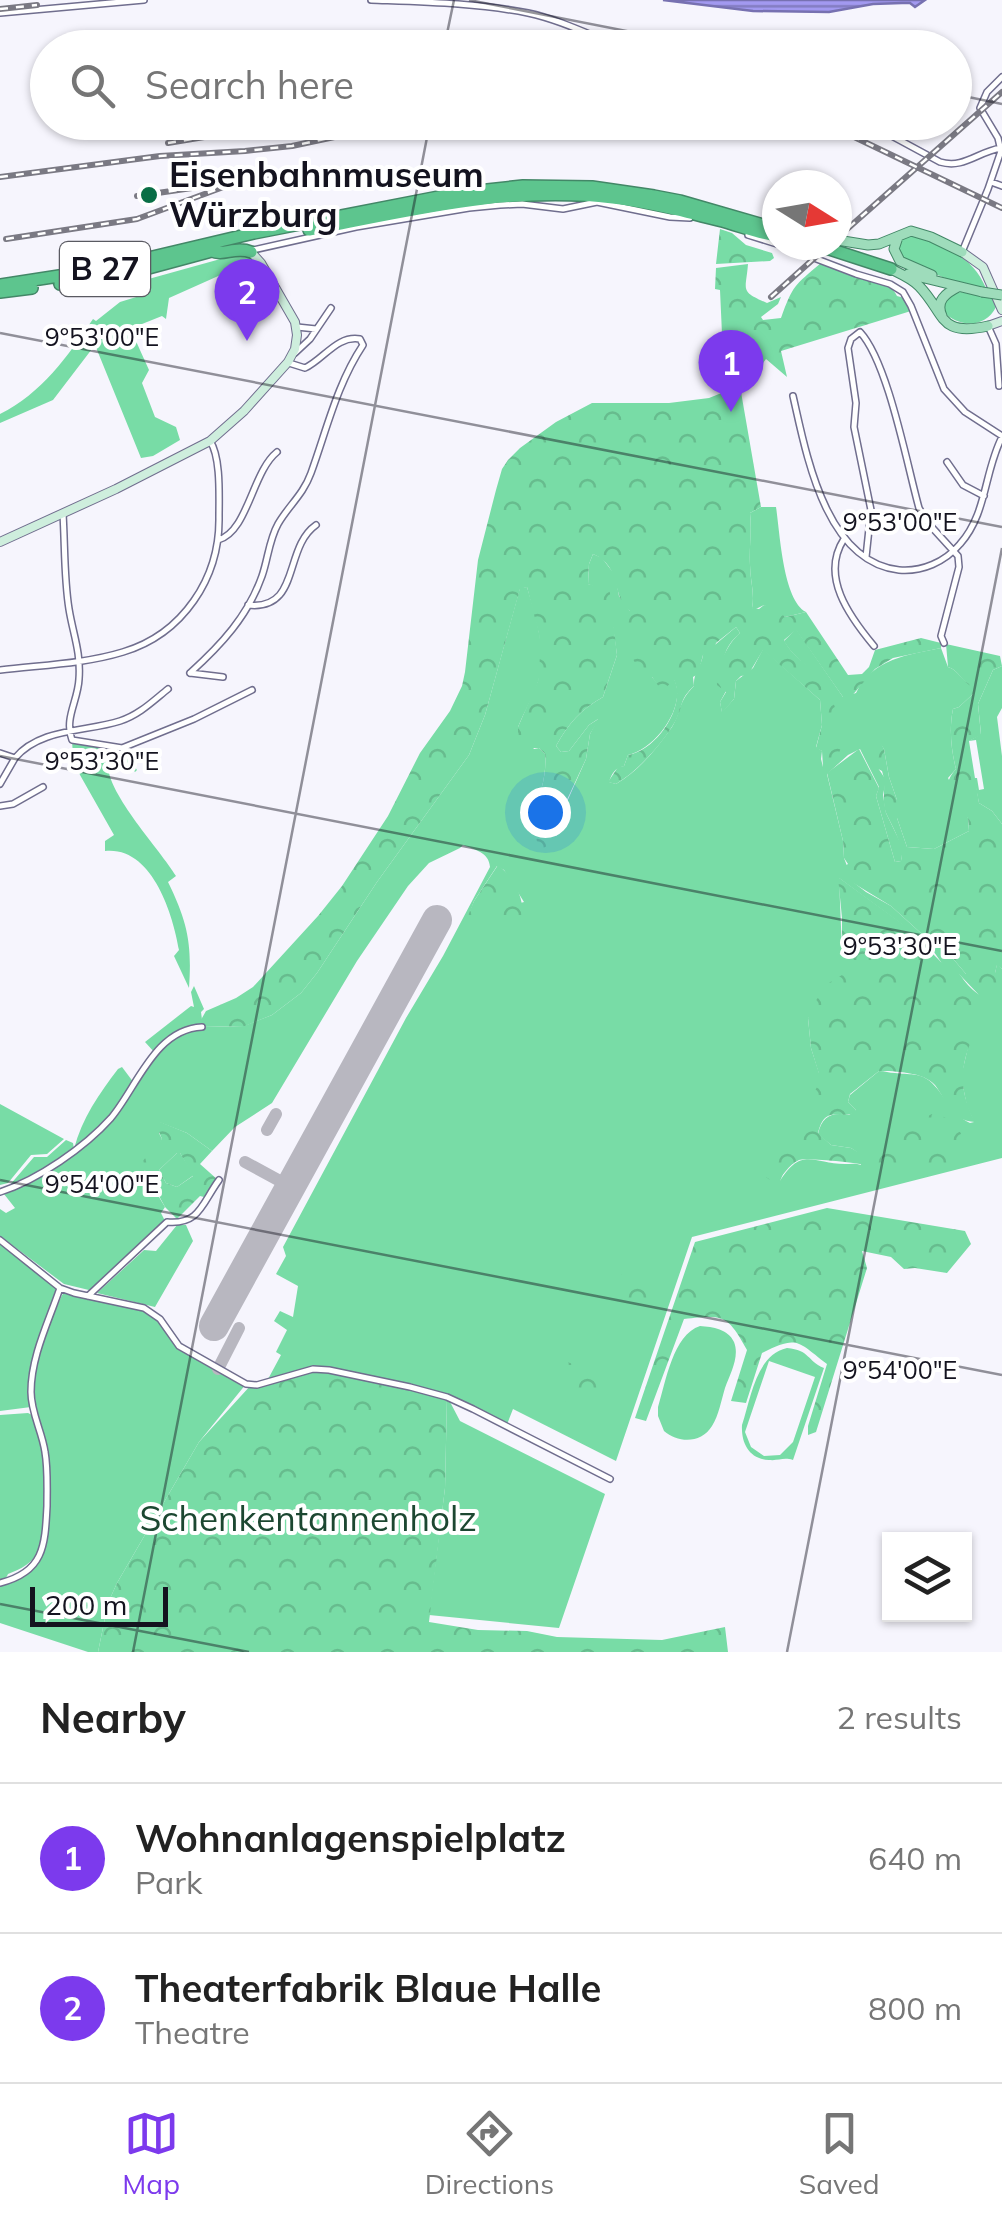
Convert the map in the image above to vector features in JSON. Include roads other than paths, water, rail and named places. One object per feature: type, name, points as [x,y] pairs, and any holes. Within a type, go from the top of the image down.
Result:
[{"type":"highway","name":"B 27","points":[[0,292],[98,279],[198,254],[223,240],[459,193],[522,186],[592,187],[680,201],[762,233]]},
{"type":"highway","name":"B 27","points":[[0,284],[98,270],[421,208],[526,194],[633,200],[762,234]]},
{"type":"highway","points":[[210,247],[217,253],[240,249],[251,252]]},
{"type":"highway","points":[[852,256],[891,269]]},
{"type":"main road","points":[[852,242],[880,244],[910,231],[962,252]]},
{"type":"main road","points":[[898,236],[894,249],[900,261],[953,286]]},
{"type":"main road","points":[[891,269],[1002,295]]},
{"type":"main road","points":[[891,269],[918,286],[943,319],[956,329],[988,326]]},
{"type":"main road","points":[[943,319],[941,301],[953,286]]},
{"type":"street","points":[[0,13],[144,0]]},
{"type":"street","points":[[372,0],[529,14],[581,30]]},
{"type":"street","points":[[1002,78],[987,92],[980,108],[1001,148],[962,252],[978,261],[996,282],[1002,309]]},
{"type":"street","points":[[899,140],[953,165],[1001,148]]},
{"type":"street","points":[[991,182],[1002,186]]},
{"type":"street","points":[[290,359],[297,327],[270,277],[251,252],[257,247],[469,208],[522,204],[563,209],[591,202],[694,218],[762,235]]},
{"type":"street","points":[[793,396],[820,494],[844,539],[866,557],[890,569],[912,570],[937,564],[970,532],[1002,437],[965,412],[944,389],[903,292],[822,260]]},
{"type":"street","points":[[0,542],[210,441],[244,411],[330,308]]},
{"type":"street","points":[[999,386],[996,344],[988,326],[1002,322]]},
{"type":"street","points":[[297,327],[316,329]]},
{"type":"street","points":[[866,557],[871,510],[854,428],[856,402],[848,348],[850,339],[860,332],[880,369],[919,508],[958,556],[959,566],[940,636],[944,644]]},
{"type":"street","points":[[223,677],[190,674],[221,646],[248,605],[263,574],[277,524],[305,490],[332,408],[350,364],[363,345],[360,339],[352,337],[305,368],[290,359]]},
{"type":"street","points":[[0,670],[126,651],[156,636],[185,613],[210,574],[218,540],[216,456],[210,441]]},
{"type":"street","points":[[218,540],[235,530],[270,457],[277,452]]},
{"type":"street","points":[[947,462],[963,484],[984,496]]},
{"type":"street","points":[[63,514],[67,588],[80,660],[78,687],[69,715],[72,740],[122,748],[252,690]]},
{"type":"street","points":[[248,605],[260,606],[278,599],[299,546],[316,526]]},
{"type":"street","points":[[844,539],[836,551],[834,565],[839,587],[845,606],[874,646]]},
{"type":"street","points":[[0,784],[21,750],[42,739],[123,720],[168,689]]},
{"type":"street","points":[[0,752],[15,758]]},
{"type":"street","points":[[0,806],[13,804],[43,788]]},
{"type":"street","points":[[0,1192],[29,1179],[74,1150],[110,1118],[156,1052],[183,1031],[202,1028]]},
{"type":"street","points":[[88,1296],[167,1222],[182,1224],[190,1220],[219,1180]]},
{"type":"street","points":[[0,1240],[60,1288],[144,1308],[160,1319],[179,1346],[246,1384],[256,1385],[313,1369],[448,1398],[610,1479]]},
{"type":"street","points":[[0,1583],[25,1574],[35,1564],[45,1537],[47,1465],[31,1397],[32,1380],[34,1362],[60,1288]]},
{"type":"railway","points":[[0,9],[37,5]]},
{"type":"railway","points":[[972,119],[1002,92]]},
{"type":"railway","points":[[168,143],[186,140]]},
{"type":"railway","points":[[0,177],[320,140]]},
{"type":"railway","points":[[860,140],[1002,208]]},
{"type":"railway","points":[[852,225],[948,140]]},
{"type":"railway","points":[[6,239],[137,219],[245,179],[277,173]]},
{"type":"railway","points":[[137,196],[192,188]]},
{"type":"railway","points":[[771,297],[812,260]]},
{"type":"place","name":"Eisenbahnmuseum Würzburg","points":[[149,195]]},
{"type":"place","name":"Theaterfabrik Blaue Halle","points":[[247,341]]},
{"type":"place","name":"Wohnanlagenspielplatz","points":[[731,412]]},
{"type":"park label","name":"Schenkentannenholz","points":[[308,1519]]}]
